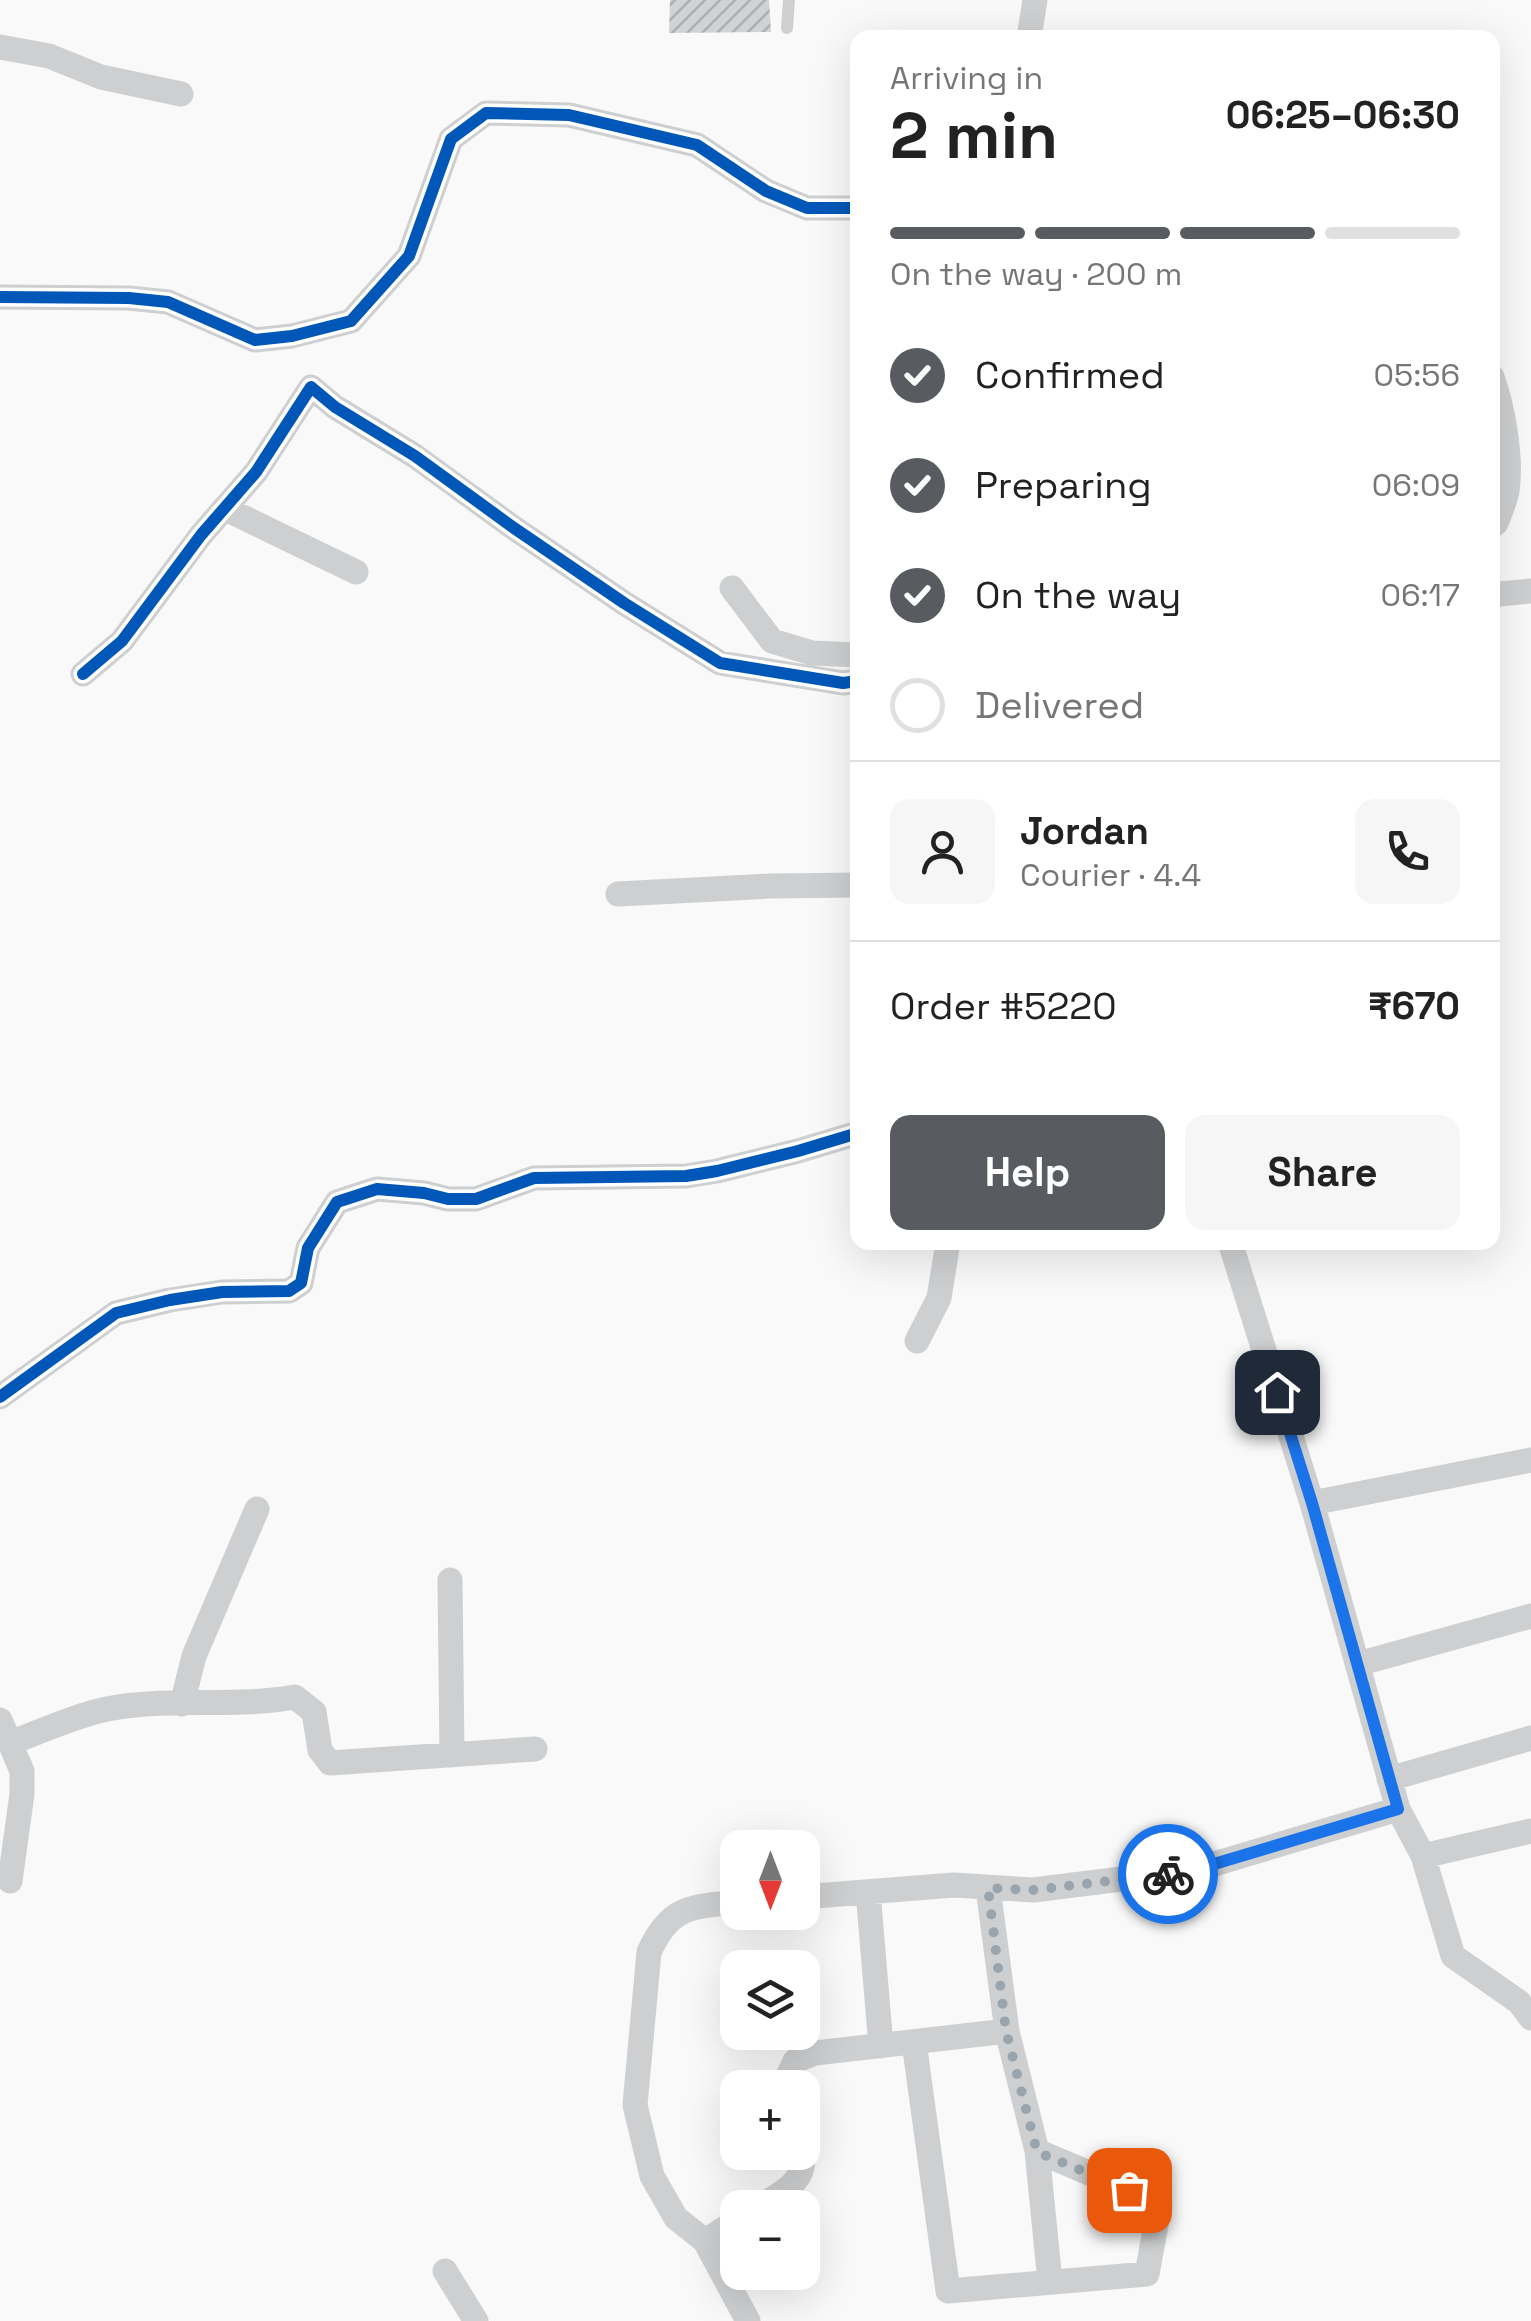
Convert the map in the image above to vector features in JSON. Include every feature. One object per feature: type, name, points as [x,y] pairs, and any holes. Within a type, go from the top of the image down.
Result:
[{"type":"street","points":[[1030,30],[1034,0]]},
{"type":"street","points":[[0,47],[49,56],[101,76],[181,94]]},
{"type":"street","points":[[0,297],[168,302],[255,340],[292,336],[351,321],[409,256],[451,140],[486,113],[569,114],[697,145],[766,191],[807,208],[850,208]]},
{"type":"street","points":[[83,674],[122,641],[256,472],[311,386],[624,603],[720,663],[850,682]]},
{"type":"street","points":[[1500,407],[1507,446],[1507,492],[1500,512]]},
{"type":"street","points":[[224,508],[356,572]]},
{"type":"street","points":[[732,588],[772,640],[812,653],[850,655]]},
{"type":"street","points":[[1500,594],[1531,590]]},
{"type":"street","points":[[618,894],[850,885]]},
{"type":"street","points":[[0,1398],[116,1313],[222,1292],[289,1292],[301,1283],[308,1248],[337,1202],[378,1189],[476,1199],[534,1178],[686,1176],[850,1135]]},
{"type":"street","points":[[917,1341],[939,1298],[947,1250]]},
{"type":"street","points":[[1233,1250],[1312,1503],[1398,1809],[1423,1856],[1453,1956],[1520,2002],[1531,2018]]},
{"type":"street","points":[[1312,1503],[1531,1460]]},
{"type":"street","points":[[182,1704],[194,1656],[257,1509]]},
{"type":"street","points":[[450,1580],[452,1755]]},
{"type":"street","points":[[1358,1664],[1531,1616]]},
{"type":"street","points":[[10,1881],[22,1772],[5,1731],[141,1705],[262,1703],[295,1697],[314,1712],[320,1750],[330,1763],[535,1749]]},
{"type":"street","points":[[1390,1779],[1531,1738]]},
{"type":"street","points":[[820,1895],[954,1885],[1034,1890],[1194,1870],[1398,1809]]},
{"type":"street","points":[[1423,1856],[1531,1831]]},
{"type":"street","points":[[988,1888],[1006,2031],[1037,2152],[1050,2282]]},
{"type":"street","points":[[868,1892],[881,2046]]},
{"type":"street","points":[[720,1904],[673,1915],[649,1952],[634,2105],[652,2176],[676,2218],[706,2241],[748,2321]]},
{"type":"street","points":[[791,2070],[795,2061],[816,2053],[1006,2031]]},
{"type":"street","points":[[914,2042],[948,2291],[1147,2274],[1160,2203],[1037,2152]]},
{"type":"street","points":[[786,2190],[798,2182],[802,2170]]},
{"type":"street","points":[[706,2241],[720,2232]]},
{"type":"street","points":[[446,2271],[476,2321]]},
{"type":"lane","points":[[787,28],[788,0]]},
{"type":"building","points":[[670,0],[769,0],[771,32],[669,33]]},
{"type":"cycle path","points":[[0,297],[168,302],[255,340],[292,336],[351,321],[409,256],[451,139],[486,113],[569,115],[697,145],[766,191],[807,208],[850,208]]},
{"type":"cycle path","points":[[83,674],[122,641],[201,535],[256,472],[311,387],[624,603],[720,663],[850,682]]},
{"type":"cycle path","points":[[0,1397],[116,1313],[222,1292],[289,1291],[301,1283],[308,1248],[337,1202],[377,1189],[476,1199],[534,1178],[686,1176],[850,1135]]},
{"type":"way so far","points":[[1129,2190],[1037,2152],[1006,2031],[988,1888],[1034,1890],[1168,1874]]},
{"type":"route","points":[[1168,1874],[1194,1870],[1398,1809],[1277,1392]]}]
